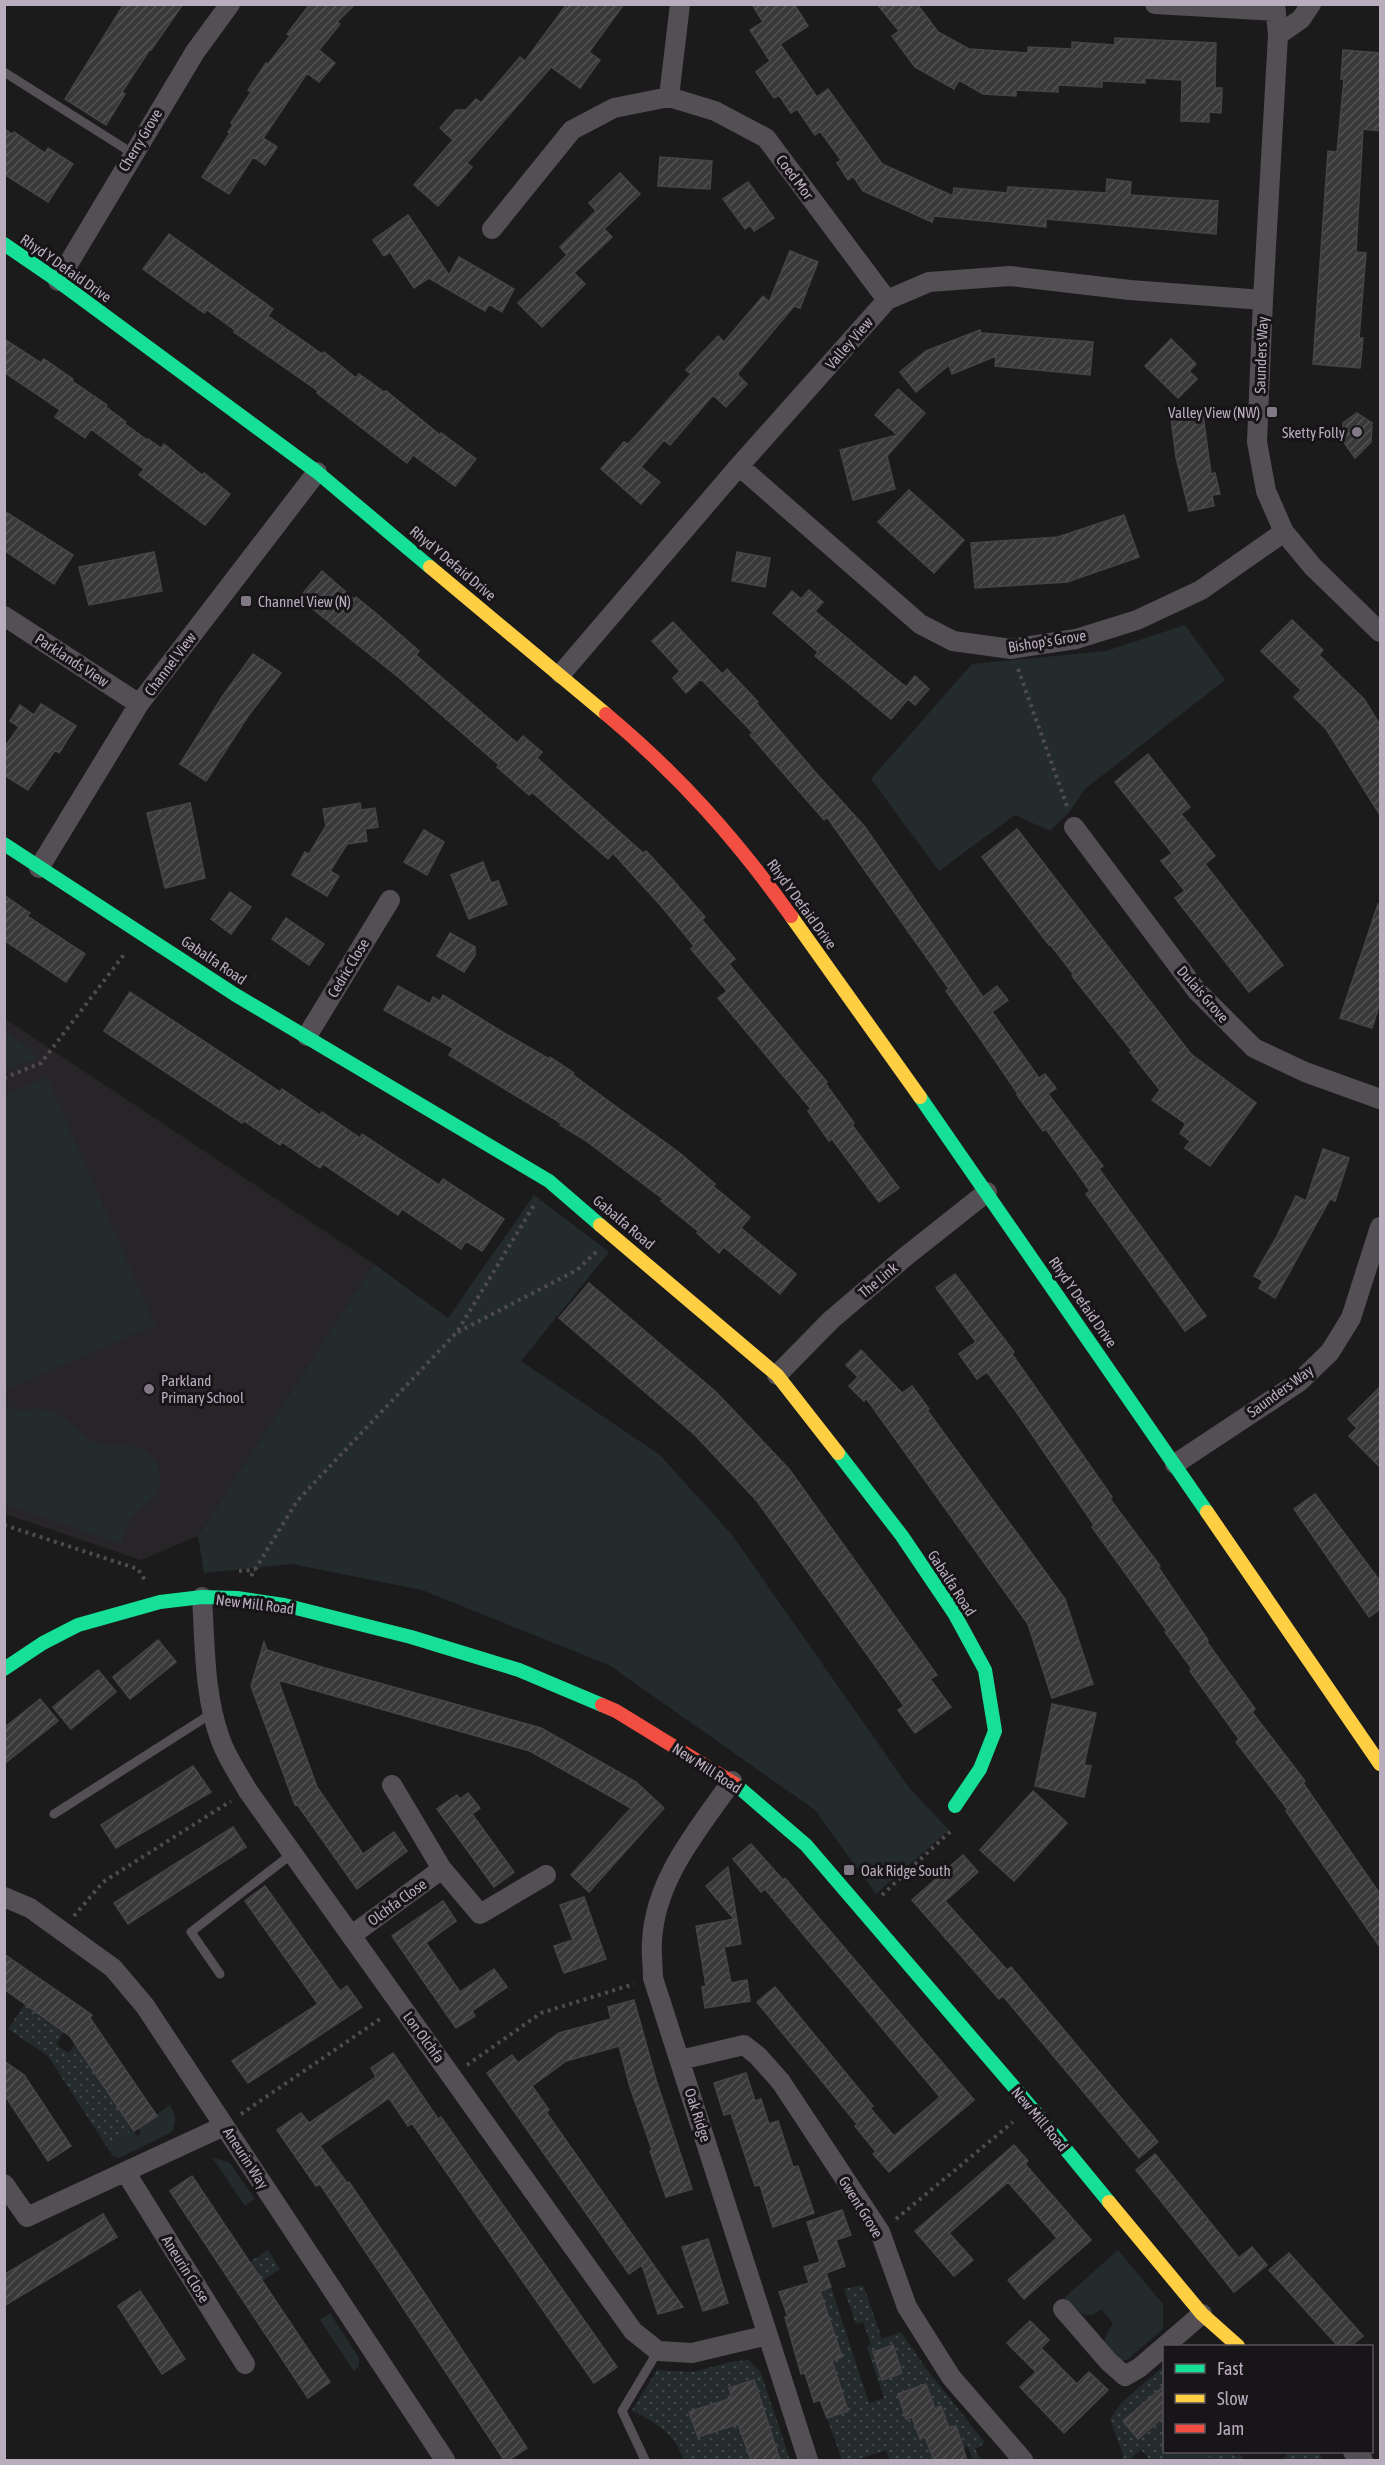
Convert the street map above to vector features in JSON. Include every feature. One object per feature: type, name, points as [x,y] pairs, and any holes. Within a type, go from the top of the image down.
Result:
[{"type":"street","name":"Cherry Grove","points":[[58,281],[132,153],[195,52],[230,4]]},
{"type":"street","points":[[669,97],[680,4]]},
{"type":"street","points":[[1155,4],[1276,8]]},
{"type":"street","points":[[1278,35],[1301,20],[1311,4]]},
{"type":"street","name":"Saunders Way","points":[[1276,8],[1278,35],[1257,442],[1266,490],[1284,532],[1313,567],[1380,632]]},
{"type":"street","name":"Coed Mor","points":[[492,229],[572,130],[614,108],[669,97],[715,111],[765,138],[887,300]]},
{"type":"street","name":"Rhyd Y Defaid Drive","points":[[4,244],[58,281],[317,472],[653,753],[709,811],[761,874],[987,1192],[1380,1764]]},
{"type":"street","name":"Valley View","points":[[561,674],[739,466],[887,300],[929,282],[1010,276],[1130,290],[1263,300]]},
{"type":"street","name":"Bishop's Grove","points":[[739,466],[920,624],[953,641],[1011,649],[1076,639],[1137,620],[1201,590],[1284,532]]},
{"type":"street","name":"Channel View","points":[[39,868],[139,704],[317,472]]},
{"type":"street","name":"Parklands View","points":[[4,616],[139,704]]},
{"type":"street","name":"Dulais Grove","points":[[1074,827],[1197,990],[1254,1048],[1305,1072],[1380,1099]]},
{"type":"street","name":"Gabalfa Road","points":[[4,844],[234,994],[549,1181],[777,1375],[902,1536],[954,1613],[985,1670],[995,1731],[980,1769],[955,1806]]},
{"type":"street","name":"Cedric Close","points":[[307,1036],[390,900]]},
{"type":"street","name":"The Link","points":[[777,1375],[831,1320],[987,1192]]},
{"type":"street","name":"Saunders Way","points":[[1175,1464],[1299,1382],[1330,1352],[1351,1317],[1380,1227]]},
{"type":"street","name":"New Mill Road","points":[[4,1668],[43,1643],[78,1625],[160,1602],[202,1598],[237,1598],[284,1605],[400,1634],[519,1671],[616,1711],[732,1781],[806,1845],[1031,2107],[1202,2314],[1237,2345]]},
{"type":"street","name":"Lon Olchfa","points":[[202,1598],[208,1689],[220,1742],[248,1791],[633,2331],[658,2351]]},
{"type":"street","name":"Oak Ridge","points":[[732,1781],[668,1876],[657,1907],[652,1940],[653,1978],[808,2460]]},
{"type":"street","name":"Olchfa Close","points":[[392,1785],[442,1869],[480,1914],[546,1875]]},
{"type":"street","name":"Olchfa Close","points":[[352,1935],[442,1869]]},
{"type":"street","name":"Aneurin Way","points":[[4,1897],[30,1908],[113,1968],[145,2006],[446,2460]]},
{"type":"street","name":"Gwent Grove","points":[[680,2060],[744,2045],[758,2056],[782,2082],[880,2232],[908,2307],[944,2367],[1023,2460]]},
{"type":"street","points":[[4,2184],[27,2217],[224,2126]]},
{"type":"street","name":"Aneurin Close","points":[[126,2173],[245,2364]]},
{"type":"street","points":[[1063,2309],[1109,2362],[1125,2376],[1139,2368],[1163,2347]]},
{"type":"street","points":[[1166,2345],[1202,2314]]},
{"type":"street","points":[[658,2351],[692,2353],[768,2335]]},
{"type":"lane","points":[[4,72],[132,153]]},
{"type":"lane","points":[[54,1814],[214,1712]]},
{"type":"lane","points":[[220,1974],[191,1932],[293,1853]]},
{"type":"lane","points":[[645,2460],[622,2411],[658,2351]]},
{"type":"path","points":[[1011,649],[1074,827]]},
{"type":"path","points":[[4,1078],[41,1063],[141,932]]},
{"type":"path","points":[[237,1598],[297,1501],[458,1332],[549,1181]]},
{"type":"path","points":[[458,1332],[577,1270],[614,1235]]},
{"type":"path","points":[[4,1525],[138,1569],[160,1602]]},
{"type":"path","points":[[62,1930],[103,1882],[248,1791]]},
{"type":"path","points":[[864,1911],[952,1832]]},
{"type":"path","points":[[452,2076],[541,2013],[653,1978]]},
{"type":"path","points":[[224,2126],[401,2005]]},
{"type":"path","points":[[880,2232],[1031,2107]]},
{"type":"shaded area","name":"Parkland Primary School","points":[[4,1018],[374,1264],[198,1536],[141,1560],[5,1514]]},
{"type":"green space","points":[[1185,625],[1225,680],[1085,789],[1069,812],[1050,831],[1015,815],[939,871],[871,779],[972,664],[1106,651]]},
{"type":"green space","points":[[5,1032],[32,1050],[37,1059],[5,1070]]},
{"type":"green space","points":[[47,1077],[155,1325],[5,1390],[5,1095]]},
{"type":"green space","points":[[534,1195],[609,1252],[521,1361],[660,1455],[732,1535],[910,1789],[949,1830],[876,1894],[815,1810],[609,1665],[422,1590],[292,1564],[204,1573],[198,1536],[374,1264],[448,1318]]},
{"type":"green space","points":[[5,1403],[16,1409],[43,1409],[55,1412],[94,1442],[109,1446],[134,1447],[151,1455],[160,1472],[160,1484],[153,1498],[132,1518],[121,1544],[5,1504]]},
{"type":"green space","points":[[25,2004],[64,2032],[56,2044],[68,2053],[75,2045],[77,2047],[133,2130],[107,2147],[48,2056],[8,2029]]},
{"type":"green space","points":[[170,2105],[175,2118],[172,2132],[119,2158],[113,2156],[107,2147],[133,2130],[137,2136],[141,2133],[138,2128]]},
{"type":"green space","points":[[212,2157],[230,2163],[255,2199],[245,2206]]},
{"type":"green space","points":[[268,2250],[280,2269],[262,2281],[250,2262]]},
{"type":"green space","points":[[1118,2250],[1163,2304],[1163,2329],[1127,2360],[1121,2360],[1105,2346],[1105,2338],[1113,2323],[1101,2309],[1093,2315],[1082,2314],[1064,2298]]},
{"type":"green space","points":[[863,2285],[882,2339],[901,2332],[925,2367],[985,2443],[975,2449],[981,2460],[973,2460],[968,2447],[963,2448],[949,2428],[941,2407],[935,2409],[926,2384],[898,2395],[906,2418],[912,2417],[921,2439],[925,2437],[933,2459],[939,2457],[940,2460],[890,2460],[886,2450],[856,2460],[842,2460],[827,2418],[848,2411],[832,2361],[841,2357],[824,2304],[813,2293],[831,2287],[869,2403],[884,2398],[867,2347],[871,2344],[863,2322],[856,2324],[844,2289]],"holes":[[[893,2345],[902,2373],[882,2379],[873,2352]]]},
{"type":"green space","points":[[330,2313],[359,2358],[359,2366],[354,2371],[320,2320]]},
{"type":"green space","points":[[749,2360],[761,2373],[790,2460],[684,2460],[670,2435],[632,2410],[657,2370],[694,2372],[730,2362]],"holes":[[[754,2380],[774,2445],[748,2453],[738,2424],[698,2437],[690,2412],[732,2398],[729,2388]]]},
{"type":"green space","points":[[1163,2367],[1163,2387],[1123,2421],[1138,2438],[1163,2417],[1163,2453],[1176,2453],[1166,2460],[1150,2460],[1141,2450],[1129,2460],[1123,2460],[1110,2419],[1122,2402]]},
{"type":"green space","points":[[1176,2453],[1205,2453],[1212,2460],[1166,2460]]},
{"type":"green space","points":[[1205,2453],[1232,2453],[1236,2456],[1243,2453],[1240,2455],[1245,2460],[1212,2460]]},
{"type":"green space","points":[[1284,2453],[1317,2453],[1322,2460],[1281,2460],[1287,2456]]},
{"type":"building","points":[[124,4],[183,4],[122,92],[125,94],[106,125],[65,99]]},
{"type":"building","points":[[310,4],[355,4],[337,22],[340,24],[319,50],[335,63],[319,82],[307,73],[263,138],[277,147],[265,165],[253,157],[229,194],[202,177],[230,133],[228,132],[233,125],[231,123],[251,92],[248,90],[266,63],[268,64],[290,36],[287,34]]},
{"type":"building","points":[[567,4],[624,4],[589,52],[600,60],[580,88],[551,67],[467,163],[472,167],[438,206],[414,185],[453,140],[440,128],[456,110],[466,110],[476,99],[481,103],[520,57],[525,61]]},
{"type":"building","points":[[752,4],[794,4],[808,26],[780,44],[817,97],[828,89],[882,164],[953,196],[954,188],[1007,193],[1008,187],[1106,193],[1107,179],[1131,182],[1130,195],[1218,201],[1216,234],[1046,219],[1046,227],[934,216],[932,222],[863,191],[853,176],[848,180],[837,163],[841,160],[820,131],[815,135],[797,109],[791,113],[779,95],[774,98],[756,72],[770,61],[750,30],[763,22]]},
{"type":"building","points":[[877,4],[917,4],[938,32],[969,49],[1028,53],[1028,47],[1072,49],[1072,42],[1115,45],[1115,38],[1216,43],[1215,88],[1222,88],[1221,113],[1209,112],[1209,122],[1181,121],[1182,80],[1145,78],[1145,83],[1102,81],[1102,87],[1058,85],[1058,92],[1016,90],[1016,96],[983,94],[959,80],[954,89],[915,67],[892,36],[899,31]]},
{"type":"building","points":[[1343,50],[1380,53],[1380,131],[1363,129],[1356,252],[1366,253],[1359,338],[1363,338],[1360,368],[1313,364],[1328,151],[1337,152],[1344,79],[1341,79]]},
{"type":"building","points":[[4,129],[12,134],[14,132],[45,153],[48,148],[73,164],[48,202],[4,174]]},
{"type":"building","points":[[660,157],[712,161],[710,189],[658,186]]},
{"type":"building","points":[[620,173],[640,194],[604,229],[612,237],[574,273],[585,284],[542,327],[518,303],[567,255],[560,247],[596,211],[589,203]]},
{"type":"building","points":[[748,182],[774,218],[754,231],[750,225],[745,229],[723,199]]},
{"type":"building","points":[[408,215],[449,275],[459,257],[514,289],[502,312],[489,304],[485,311],[429,278],[414,288],[390,252],[384,256],[373,240]]},
{"type":"building","points":[[169,234],[273,309],[268,316],[322,354],[324,352],[356,378],[359,374],[384,392],[386,391],[440,435],[441,433],[476,459],[455,486],[413,455],[407,463],[317,393],[318,391],[234,332],[236,331],[207,310],[204,313],[143,269]]},
{"type":"building","points":[[790,251],[818,262],[800,308],[794,306],[737,374],[747,384],[726,407],[713,395],[670,445],[664,440],[641,467],[660,482],[641,504],[601,469],[624,442],[628,444],[691,374],[686,370],[718,336],[724,342],[763,296],[769,302]]},
{"type":"building","points":[[980,330],[981,333],[1093,342],[1090,375],[995,366],[996,356],[952,374],[949,365],[916,392],[900,372],[926,351]]},
{"type":"building","points":[[4,339],[41,363],[44,359],[107,405],[106,407],[126,422],[125,424],[147,440],[161,448],[164,444],[230,494],[205,525],[139,475],[144,469],[91,429],[85,438],[55,417],[60,410],[4,372]]},
{"type":"building","points":[[1171,339],[1196,364],[1189,371],[1197,379],[1178,398],[1145,366]]},
{"type":"building","points":[[898,389],[925,413],[887,456],[895,489],[853,500],[840,450],[897,435],[875,415]]},
{"type":"building","name":"Sketty Folly","points":[[1357,413],[1372,423],[1371,442],[1355,458],[1343,441],[1343,423]]},
{"type":"building","points":[[1203,414],[1211,474],[1215,473],[1220,494],[1212,495],[1214,506],[1189,511],[1176,457],[1171,418]]},
{"type":"building","points":[[909,490],[964,540],[934,573],[878,522]]},
{"type":"building","points":[[4,511],[73,555],[54,584],[4,550]]},
{"type":"building","points":[[1124,515],[1139,557],[1067,582],[975,588],[971,543],[1058,537]]},
{"type":"building","points":[[154,552],[162,591],[89,605],[79,567]]},
{"type":"building","points":[[737,552],[770,558],[765,587],[732,581]]},
{"type":"building","points":[[322,571],[419,651],[416,655],[517,743],[523,736],[542,752],[537,758],[643,853],[646,851],[705,917],[702,920],[735,959],[729,964],[827,1082],[825,1083],[854,1123],[852,1125],[899,1188],[879,1202],[832,1139],[829,1141],[808,1111],[811,1109],[718,998],[727,991],[691,949],[694,946],[613,853],[608,859],[532,792],[529,795],[497,767],[499,765],[397,676],[299,598]]},
{"type":"building","points":[[809,590],[823,602],[815,611],[879,665],[906,687],[915,676],[929,689],[915,705],[908,699],[891,719],[815,656],[818,652],[773,613],[792,591],[801,599]]},
{"type":"building","points":[[1292,620],[1323,650],[1319,655],[1364,699],[1380,725],[1380,815],[1326,729],[1294,697],[1301,690],[1261,651]]},
{"type":"building","points":[[673,622],[722,674],[727,669],[758,702],[756,703],[865,827],[983,997],[997,986],[1008,1000],[992,1012],[1039,1078],[1045,1074],[1056,1088],[1048,1094],[1103,1166],[1099,1169],[1206,1316],[1185,1331],[1086,1194],[1090,1191],[1046,1129],[1043,1131],[1017,1095],[946,991],[949,989],[827,817],[824,820],[750,735],[753,733],[701,679],[686,693],[673,678],[680,671],[652,641]]},
{"type":"building","points":[[253,654],[281,673],[248,716],[206,781],[180,764],[222,697]]},
{"type":"building","points":[[41,704],[76,726],[59,753],[55,750],[28,790],[4,775],[4,748],[19,727],[10,721],[20,705],[34,715]]},
{"type":"building","points":[[1148,754],[1190,807],[1181,814],[1215,856],[1205,864],[1283,965],[1249,992],[1175,898],[1185,891],[1161,861],[1172,853],[1115,782]]},
{"type":"building","points":[[190,803],[205,878],[165,888],[147,813]]},
{"type":"building","points":[[360,803],[361,810],[375,808],[378,827],[365,829],[367,841],[347,844],[330,871],[339,876],[327,896],[292,875],[305,852],[309,854],[326,826],[323,809]]},
{"type":"building","points":[[1017,829],[1191,1054],[1256,1103],[1210,1166],[1185,1148],[1190,1141],[1180,1133],[1186,1124],[1152,1100],[1160,1090],[982,857]]},
{"type":"building","points":[[424,830],[444,842],[427,875],[404,862]]},
{"type":"building","points":[[483,862],[491,883],[498,881],[507,904],[469,919],[451,875]]},
{"type":"building","points":[[230,892],[251,907],[231,934],[211,919]]},
{"type":"building","points":[[4,895],[30,913],[27,916],[85,954],[66,982],[4,940]]},
{"type":"building","points":[[1378,904],[1380,905],[1380,1003],[1372,1028],[1340,1018]]},
{"type":"building","points":[[286,918],[324,944],[309,965],[272,939]]},
{"type":"building","points":[[450,933],[475,947],[475,955],[464,972],[437,956]]},
{"type":"building","points":[[398,986],[430,1004],[433,997],[440,1001],[443,995],[574,1073],[573,1075],[681,1154],[715,1184],[713,1186],[750,1217],[741,1228],[796,1274],[780,1294],[724,1247],[719,1253],[697,1233],[698,1231],[661,1201],[663,1199],[585,1140],[449,1055],[453,1048],[384,1010]]},
{"type":"building","points":[[130,992],[280,1092],[282,1089],[320,1115],[322,1112],[360,1138],[362,1134],[439,1185],[443,1179],[504,1219],[482,1251],[466,1241],[461,1249],[402,1209],[398,1215],[323,1164],[320,1168],[282,1142],[280,1145],[244,1121],[242,1123],[104,1031]]},
{"type":"building","points":[[1323,1149],[1349,1158],[1335,1201],[1330,1199],[1275,1298],[1259,1288],[1263,1281],[1254,1276],[1296,1196],[1306,1201]]},
{"type":"building","points":[[955,1274],[1014,1352],[1012,1354],[1112,1497],[1110,1499],[1160,1566],[1158,1567],[1208,1640],[1207,1642],[1255,1709],[1252,1712],[1305,1781],[1303,1783],[1380,1894],[1380,1947],[1286,1811],[1288,1810],[1236,1742],[1239,1739],[1190,1671],[1192,1669],[1165,1632],[1167,1631],[1092,1527],[1094,1525],[1020,1417],[987,1372],[977,1379],[959,1354],[976,1342],[936,1288]]},
{"type":"building","points":[[589,1283],[716,1392],[789,1469],[937,1675],[930,1679],[951,1707],[915,1733],[898,1710],[904,1706],[757,1501],[695,1435],[559,1318]]},
{"type":"building","points":[[861,1350],[902,1393],[912,1386],[929,1409],[927,1410],[1065,1599],[1093,1684],[1052,1698],[1028,1624],[866,1398],[864,1401],[849,1386],[858,1377],[846,1365]]},
{"type":"building","points":[[1380,1387],[1380,1467],[1349,1436],[1357,1428],[1348,1419]]},
{"type":"building","points":[[1315,1494],[1380,1581],[1380,1609],[1369,1617],[1294,1509]]},
{"type":"building","points":[[158,1640],[176,1662],[130,1699],[113,1677]]},
{"type":"building","points":[[264,1642],[267,1650],[541,1728],[636,1782],[664,1808],[589,1892],[571,1875],[631,1808],[530,1751],[278,1680],[317,1787],[363,1854],[394,1832],[407,1851],[357,1889],[297,1804],[295,1805],[251,1686]]},
{"type":"building","points":[[98,1670],[116,1692],[71,1729],[53,1707]]},
{"type":"building","points":[[40,1699],[58,1721],[4,1764],[4,1728]]},
{"type":"building","points":[[1052,1704],[1096,1713],[1084,1765],[1091,1766],[1084,1797],[1035,1786]]},
{"type":"building","points":[[193,1766],[211,1792],[116,1848],[101,1825]]},
{"type":"building","points":[[1033,1791],[1067,1823],[1014,1881],[980,1850]]},
{"type":"building","points":[[468,1793],[480,1808],[472,1814],[514,1872],[494,1887],[437,1809],[457,1795],[460,1799]]},
{"type":"building","points":[[233,1827],[246,1847],[128,1924],[114,1903]]},
{"type":"building","points":[[751,1844],[783,1880],[785,1878],[974,2100],[889,2172],[873,2154],[876,2152],[855,2126],[857,2124],[757,2002],[775,1987],[873,2106],[870,2108],[894,2136],[940,2097],[765,1889],[761,1892],[733,1859]]},
{"type":"building","points":[[963,1855],[978,1872],[945,1901],[1007,1970],[1011,1967],[1158,2142],[1139,2158],[1003,1996],[999,1999],[912,1900]]},
{"type":"building","points":[[728,1867],[741,1944],[724,1947],[731,1983],[747,1980],[750,2001],[705,2008],[702,1987],[706,1986],[696,1926],[734,1919],[706,1886]]},
{"type":"building","points":[[265,1886],[340,1991],[347,1986],[362,2007],[248,2083],[232,2061],[318,2004],[245,1901]]},
{"type":"building","points":[[584,1897],[606,1959],[564,1973],[554,1946],[573,1940],[560,1905]]},
{"type":"building","points":[[443,1901],[456,1921],[426,1943],[460,1992],[494,1969],[507,1987],[472,2011],[475,2016],[456,2028],[392,1936]]},
{"type":"building","points":[[4,1954],[92,2015],[90,2018],[157,2116],[134,2131],[70,2036],[4,1989]]},
{"type":"building","points":[[634,2000],[657,2083],[692,2189],[666,2197],[619,2046],[566,2061],[532,2086],[549,2110],[546,2112],[683,2307],[658,2314],[642,2265],[629,2274],[487,2073],[512,2055],[518,2063],[559,2033],[611,2019],[608,2007]]},
{"type":"building","points":[[393,2053],[438,2119],[441,2117],[617,2367],[594,2383],[412,2123],[408,2126],[389,2098],[320,2146],[347,2183],[349,2182],[527,2448],[509,2460],[504,2460],[320,2184],[316,2186],[277,2130],[301,2113],[309,2123],[376,2077],[371,2068]]},
{"type":"building","points":[[4,2061],[24,2075],[71,2146],[48,2161],[4,2094]]},
{"type":"building","points":[[746,2073],[755,2101],[761,2099],[769,2124],[778,2121],[793,2167],[798,2166],[814,2213],[773,2227],[760,2185],[755,2186],[731,2113],[724,2115],[714,2083]]},
{"type":"building","points":[[1014,2145],[1028,2161],[1025,2164],[1091,2240],[1024,2299],[1008,2280],[1057,2238],[1008,2182],[949,2233],[973,2260],[954,2276],[915,2231]]},
{"type":"building","points":[[1155,2154],[1239,2258],[1252,2247],[1267,2265],[1234,2292],[1136,2170]]},
{"type":"building","points":[[192,2176],[330,2382],[308,2398],[170,2191]]},
{"type":"building","points":[[842,2210],[851,2235],[836,2240],[845,2266],[826,2273],[831,2287],[820,2291],[842,2357],[832,2361],[848,2411],[827,2418],[820,2400],[814,2402],[805,2373],[801,2374],[785,2317],[788,2317],[779,2292],[809,2283],[804,2267],[820,2262],[807,2222]]},
{"type":"building","points":[[103,2214],[117,2237],[4,2306],[4,2275]]},
{"type":"building","points":[[708,2239],[728,2303],[703,2311],[682,2247]]},
{"type":"building","points":[[1289,2253],[1363,2336],[1352,2345],[1337,2345],[1269,2270]]},
{"type":"building","points":[[140,2291],[185,2359],[162,2374],[118,2306]]},
{"type":"building","points":[[1030,2321],[1049,2340],[1041,2348],[1077,2384],[1089,2372],[1108,2390],[1064,2433],[1020,2387],[1036,2372],[1007,2343]]},
{"type":"building","points":[[893,2345],[902,2373],[882,2380],[873,2352]]},
{"type":"building","points":[[754,2380],[780,2460],[751,2460],[738,2424],[698,2437],[689,2412],[732,2398],[729,2388]]},
{"type":"building","points":[[926,2384],[935,2409],[941,2406],[949,2428],[956,2426],[967,2460],[934,2460],[925,2437],[920,2439],[912,2417],[906,2419],[898,2394]]},
{"type":"building","points":[[1163,2387],[1163,2417],[1138,2439],[1123,2421]]},
{"type":"traffic: fast","points":[[4,244],[58,281],[317,472],[430,567]]},
{"type":"traffic: fast","points":[[4,844],[234,994],[549,1181],[600,1225]]},
{"type":"traffic: fast","points":[[920,1097],[1207,1512]]},
{"type":"traffic: fast","points":[[838,1453],[902,1536],[954,1613],[985,1670],[995,1731],[980,1769],[955,1806]]},
{"type":"traffic: fast","points":[[4,1669],[43,1643],[78,1625],[160,1602],[202,1597],[237,1598],[284,1605],[411,1637],[519,1670],[602,1705]]},
{"type":"traffic: fast","points":[[735,1784],[806,1845],[1031,2107],[1109,2202]]},
{"type":"traffic: slow","points":[[430,567],[606,714]]},
{"type":"traffic: slow","points":[[791,916],[920,1097]]},
{"type":"traffic: slow","points":[[600,1225],[777,1375],[838,1453]]},
{"type":"traffic: slow","points":[[1207,1512],[1380,1764]]},
{"type":"traffic: slow","points":[[1109,2202],[1202,2314],[1237,2345]]},
{"type":"traffic: jam","points":[[606,714],[633,737],[706,809],[791,916]]},
{"type":"traffic: jam","points":[[602,1705],[616,1711],[735,1784]]},
{"type":"place","name":"Valley View (NW)","points":[[1272,412]]},
{"type":"place","name":"Sketty Folly","points":[[1357,432]]},
{"type":"place","name":"Channel View (N)","points":[[246,601]]},
{"type":"place","name":"Parkland Primary School","points":[[149,1389]]},
{"type":"place","name":"Oak Ridge South","points":[[849,1870]]}]
